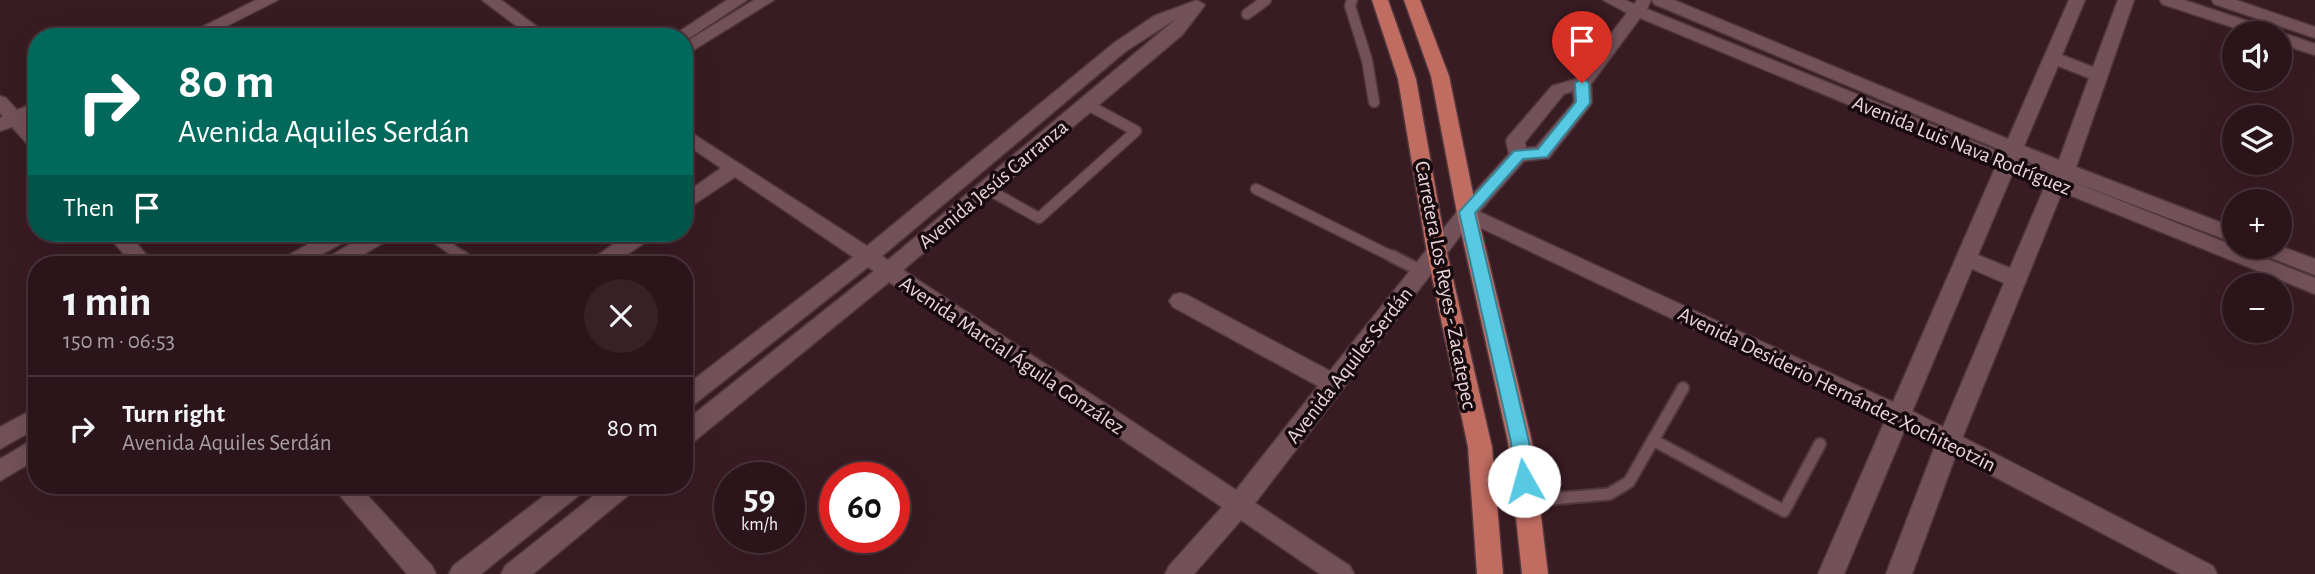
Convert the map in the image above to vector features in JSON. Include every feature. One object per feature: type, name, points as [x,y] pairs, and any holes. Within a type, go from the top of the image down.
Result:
[{"type":"main road","name":"Carretera Los Reyes - Zacatepec","points":[[1380,0],[1407,79],[1437,253],[1480,447],[1490,574]]},
{"type":"main road","name":"Carretera Los Reyes - Zacatepec","points":[[1412,0],[1440,76],[1467,212],[1520,442],[1535,574]]},
{"type":"street","points":[[210,28],[270,0]]},
{"type":"street","points":[[490,0],[530,28]]},
{"type":"street","name":"Avenida Luis Nava Rodríguez","points":[[1611,0],[1642,6],[1820,88],[2011,156],[2222,237]]},
{"type":"street","name":"Avenida Luis Nava Rodríguez","points":[[1660,0],[1833,70],[2011,156]]},
{"type":"street","points":[[1831,574],[2077,0]]},
{"type":"street","points":[[1899,574],[1949,441],[2060,176],[2126,0]]},
{"type":"street","points":[[2168,0],[2230,21]]},
{"type":"street","points":[[2220,0],[2314,41]]},
{"type":"street","points":[[693,30],[751,2]]},
{"type":"street","points":[[693,44],[751,2]]},
{"type":"street","name":"Avenida Jesús Carranza","points":[[693,429],[1176,32],[1201,2]]},
{"type":"street","name":"Avenida Jesús Carranza","points":[[693,393],[867,257],[1120,47],[1160,20],[1201,2]]},
{"type":"street","name":"Avenida Aquiles Serdán","points":[[1519,155],[1515,141],[1559,90],[1582,83],[1642,6]]},
{"type":"street","points":[[2292,39],[2314,41]]},
{"type":"street","points":[[2053,58],[2099,75]]},
{"type":"street","points":[[1820,88],[1833,70]]},
{"type":"street","name":"Avenida Aquiles Serdán","points":[[1178,574],[1237,507],[1423,272],[1467,212],[1519,155],[1542,153],[1583,103],[1582,83]]},
{"type":"street","points":[[0,102],[7,122],[28,137]]},
{"type":"street","points":[[7,122],[28,112]]},
{"type":"street","name":"Avenida Marcial Águila González","points":[[693,140],[1237,507],[1341,574]]},
{"type":"street","points":[[693,198],[735,168]]},
{"type":"street","name":"Avenida Luis Nava Rodríguez","points":[[2060,176],[2222,232]]},
{"type":"street","name":"Avenida Desiderio Hernández Xochiteotzin","points":[[1467,212],[1900,416],[2204,574]]},
{"type":"street","points":[[124,242],[137,256]]},
{"type":"street","points":[[303,256],[328,242]]},
{"type":"street","points":[[345,256],[369,242]]},
{"type":"street","points":[[610,256],[630,242]]},
{"type":"street","points":[[1967,259],[2017,278]]},
{"type":"street","name":"Avenida Luis Nava Rodríguez","points":[[2276,259],[2315,286]]},
{"type":"street","name":"Avenida Luis Nava Rodríguez","points":[[2284,259],[2315,267]]},
{"type":"street","points":[[1180,301],[1334,384]]},
{"type":"street","points":[[0,439],[28,422]]},
{"type":"street","points":[[0,471],[28,453]]},
{"type":"street","points":[[351,494],[423,574]]},
{"type":"street","points":[[462,574],[564,494]]},
{"type":"street","points":[[514,574],[613,494]]},
{"type":"lane","points":[[1247,13],[1265,0]]},
{"type":"lane","points":[[1352,0],[1350,6],[1367,60],[1374,102]]},
{"type":"lane","points":[[987,189],[1038,218],[1136,131],[1088,105]]},
{"type":"lane","points":[[1256,189],[1423,272]]},
{"type":"lane","points":[[441,242],[461,256]]},
{"type":"lane","points":[[1527,501],[1609,494],[1629,482],[1683,388]]},
{"type":"lane","points":[[1653,440],[1784,511],[1820,444]]},
{"type":"route","points":[[1524,481],[1520,442],[1467,212],[1519,155],[1542,153],[1583,103],[1582,83]]}]
